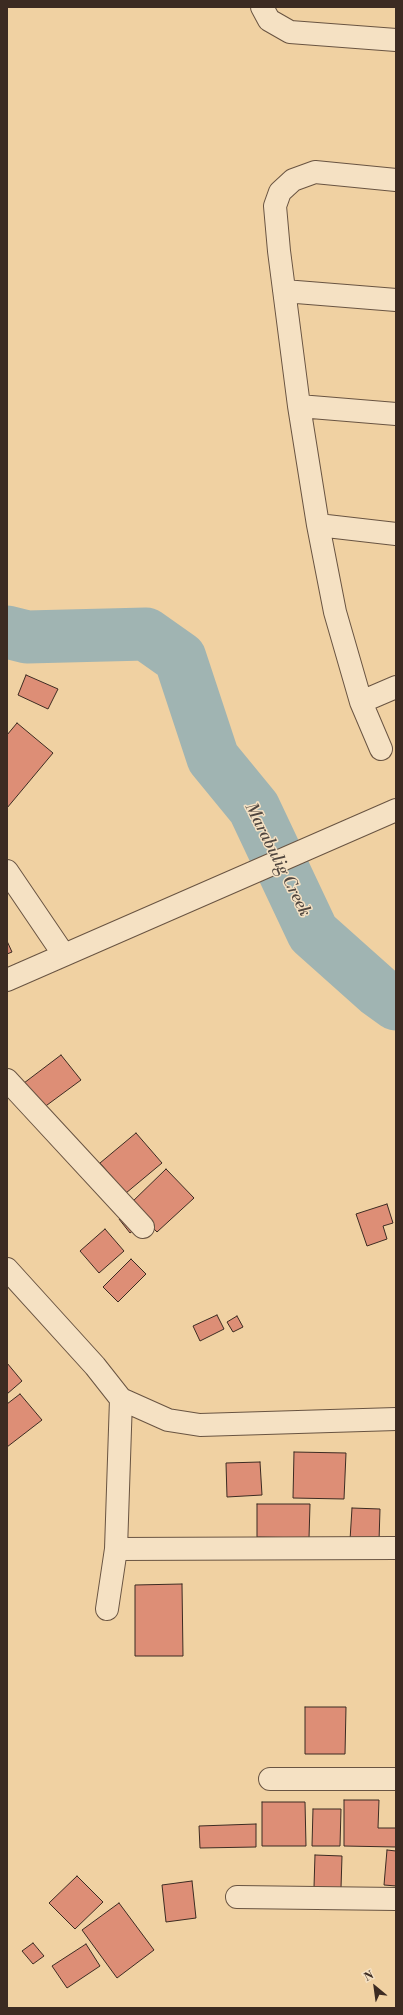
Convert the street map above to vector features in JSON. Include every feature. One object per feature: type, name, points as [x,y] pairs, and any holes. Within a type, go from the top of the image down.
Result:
[{"type":"street","points":[[262,7],[269,20],[290,32],[396,40]]},
{"type":"street","points":[[381,749],[361,702],[335,612],[318,525],[299,406],[275,206],[280,192],[293,180],[315,172],[396,180]]},
{"type":"street","points":[[284,291],[396,300]]},
{"type":"street","points":[[299,406],[396,414]]},
{"type":"street","points":[[318,525],[396,534]]},
{"type":"street","points":[[361,702],[396,687]]},
{"type":"street","points":[[7,980],[396,810]]},
{"type":"street","points":[[7,871],[64,955]]},
{"type":"street","points":[[7,1080],[143,1228]]},
{"type":"street","points":[[7,1269],[95,1366],[122,1399],[168,1420],[200,1425],[396,1418]]},
{"type":"street","points":[[107,1609],[116,1549],[122,1399]]},
{"type":"street","points":[[116,1549],[396,1548]]},
{"type":"street","points":[[270,1779],[396,1779]]},
{"type":"street","points":[[236,1897],[396,1899]]},
{"type":"building","points":[[26,675],[58,689],[48,709],[18,695]]},
{"type":"building","points":[[17,723],[53,753],[7,808],[7,735]]},
{"type":"building","points":[[7,941],[12,952],[7,954]]},
{"type":"building","points":[[61,1055],[81,1080],[43,1108],[24,1083]]},
{"type":"building","points":[[136,1133],[162,1163],[126,1193],[100,1163]]},
{"type":"building","points":[[166,1169],[194,1198],[157,1232],[130,1204]]},
{"type":"building","points":[[387,1204],[393,1223],[383,1226],[387,1239],[367,1246],[356,1214]]},
{"type":"building","points":[[124,1214],[136,1228],[130,1233],[119,1219]]},
{"type":"building","points":[[105,1229],[124,1251],[99,1273],[80,1251]]},
{"type":"building","points":[[131,1259],[146,1274],[118,1302],[103,1287]]},
{"type":"building","points":[[217,1315],[224,1329],[200,1341],[193,1326]]},
{"type":"building","points":[[237,1316],[243,1327],[233,1332],[227,1322]]},
{"type":"building","points":[[7,1363],[22,1381],[7,1394]]},
{"type":"building","points":[[20,1394],[42,1420],[7,1447],[7,1404]]},
{"type":"building","points":[[294,1452],[346,1453],[344,1499],[293,1498]]},
{"type":"building","points":[[260,1462],[262,1495],[227,1497],[226,1463]]},
{"type":"building","points":[[257,1504],[310,1504],[309,1538],[257,1537]]},
{"type":"building","points":[[352,1508],[380,1509],[379,1541],[350,1540]]},
{"type":"building","points":[[182,1584],[183,1656],[135,1656],[135,1585]]},
{"type":"building","points":[[305,1707],[346,1707],[345,1754],[305,1754]]},
{"type":"building","points":[[344,1800],[379,1800],[378,1828],[396,1828],[396,1847],[344,1846]]},
{"type":"building","points":[[262,1802],[305,1802],[306,1846],[262,1846]]},
{"type":"building","points":[[313,1809],[341,1809],[340,1846],[312,1846]]},
{"type":"building","points":[[256,1824],[256,1847],[200,1848],[199,1826]]},
{"type":"building","points":[[387,1850],[396,1851],[396,1886],[384,1885]]},
{"type":"building","points":[[315,1855],[342,1856],[341,1888],[314,1887]]},
{"type":"building","points":[[77,1876],[103,1902],[75,1929],[49,1903]]},
{"type":"building","points":[[192,1881],[196,1918],[166,1922],[162,1885]]},
{"type":"building","points":[[119,1903],[154,1950],[117,1978],[82,1930]]},
{"type":"building","points":[[33,1943],[44,1956],[33,1964],[22,1951]]},
{"type":"building","points":[[86,1944],[100,1966],[67,1988],[52,1966]]},
{"type":"waterway","name":"Marabulig Creek","points":[[7,632],[27,637],[146,634],[180,658],[213,758],[254,808],[313,933],[378,991],[396,1004]]}]
